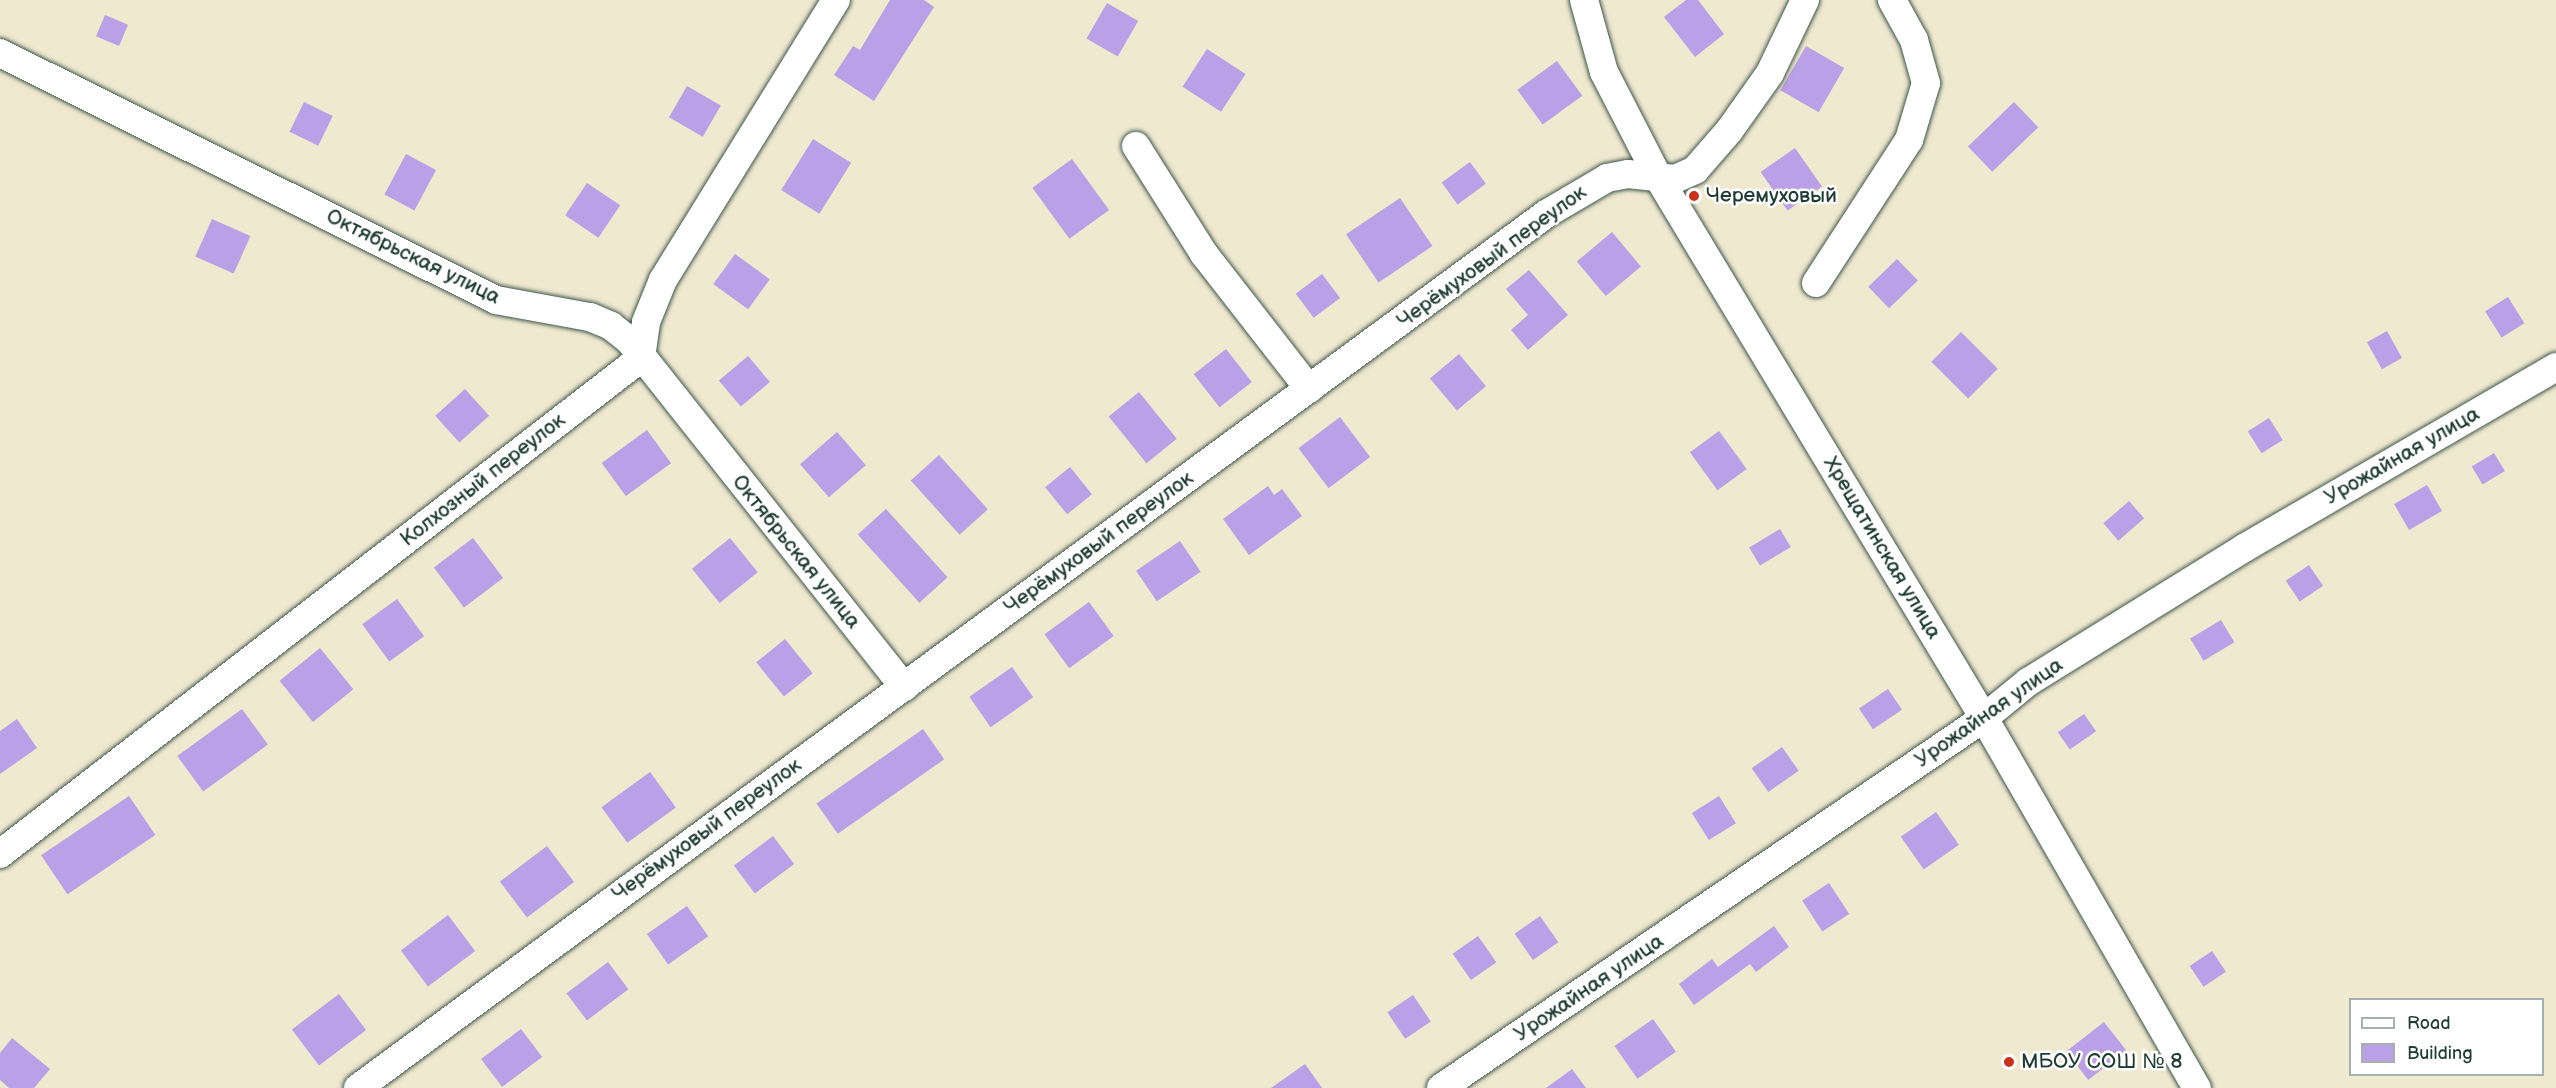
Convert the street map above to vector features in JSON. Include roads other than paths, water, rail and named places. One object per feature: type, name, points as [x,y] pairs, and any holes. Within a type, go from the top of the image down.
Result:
[{"type":"street","points":[[641,358],[646,322],[663,280],[836,0]]},
{"type":"street","name":"Хрещатинская улица","points":[[1584,0],[1604,72],[1658,177],[1984,718],[2197,1088]]},
{"type":"street","name":"Черёмуховый переулок","points":[[358,1088],[1580,191],[1607,177],[1628,174],[1675,179],[1695,170],[1729,130],[1770,73],[1804,0]]},
{"type":"street","points":[[1816,283],[1909,140],[1926,83],[1914,40],[1892,0]]},
{"type":"street","name":"Октябрьская улица","points":[[0,53],[496,300],[590,317],[611,326],[629,340],[904,687]]},
{"type":"street","points":[[1136,146],[1204,254],[1309,389]]},
{"type":"street","name":"Колхозный переулок","points":[[0,854],[641,358]]},
{"type":"street","name":"Урожайная улица","points":[[1442,1088],[1984,718],[2028,682],[2244,548],[2556,367]]},
{"type":"place","name":"Черемуховый","points":[[1694,196]]},
{"type":"place","name":"МБОУ СОШ № 8","points":[[2009,1062]]}]
